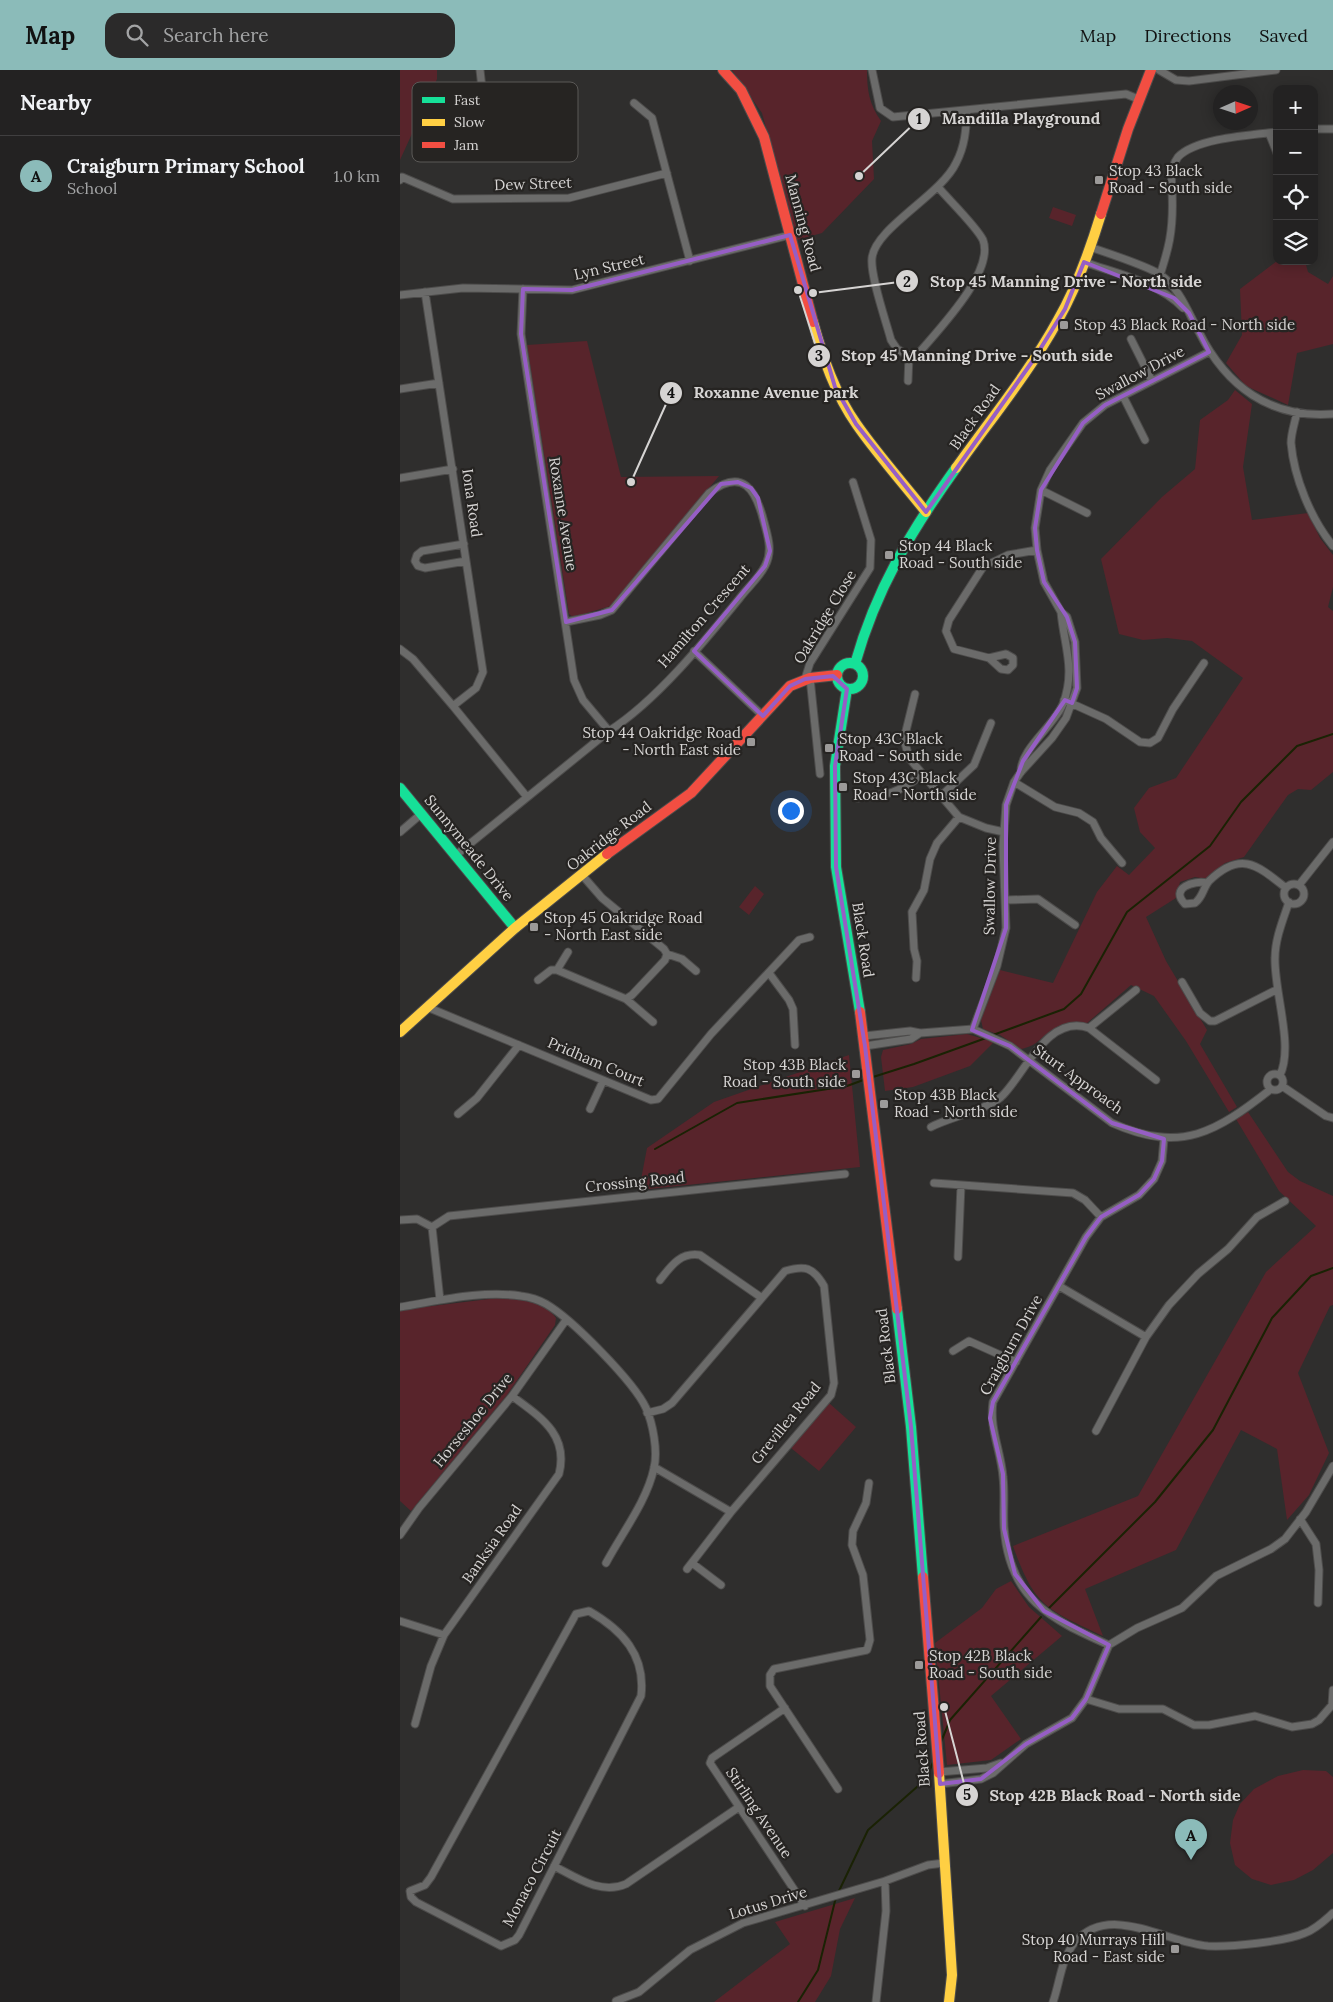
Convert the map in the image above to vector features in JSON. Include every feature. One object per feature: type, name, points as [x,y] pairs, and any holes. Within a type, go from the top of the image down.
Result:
[{"type":"main road","name":"Manning Road","points":[[723,70],[741,90],[764,137],[821,352],[834,387],[856,424],[926,512]]},
{"type":"main road","name":"Black Road","points":[[855,664],[864,628],[886,579],[926,512],[1034,359],[1065,309],[1090,247],[1138,98],[1151,70]]},
{"type":"main road","points":[[846,664],[855,664],[860,668],[863,676],[861,683],[856,688],[847,689],[838,682],[837,675],[839,670],[846,664]]},
{"type":"main road","name":"Oakridge Road","points":[[400,1032],[516,928],[617,846],[691,793],[790,686],[807,679],[837,675]]},
{"type":"main road","name":"Black Road","points":[[847,689],[835,766],[836,867],[864,1041],[911,1427],[940,1784],[952,1975],[949,2002]]},
{"type":"main road","name":"Sunnymeade Drive","points":[[400,788],[516,928]]},
{"type":"street","points":[[872,70],[880,108],[894,117],[1126,94],[1138,98]]},
{"type":"street","points":[[1159,70],[1176,80],[1189,81],[1276,70]]},
{"type":"street","points":[[634,103],[652,118],[690,261]]},
{"type":"street","points":[[938,187],[982,237],[985,249],[974,284],[918,354],[909,356],[897,349],[891,340],[872,258],[877,242],[938,187],[956,164],[966,137],[967,111]]},
{"type":"street","points":[[1318,129],[1333,129]]},
{"type":"street","points":[[1156,287],[1172,234],[1171,180],[1173,168],[1178,158],[1193,146],[1273,132]]},
{"type":"street","points":[[1268,133],[1273,144]]},
{"type":"street","name":"Dew Street","points":[[401,178],[453,199],[570,198],[667,174]]},
{"type":"street","name":"Lyn Street","points":[[400,294],[463,288],[572,290],[790,235]]},
{"type":"street","points":[[1090,247],[1160,274],[1178,292],[1209,352],[1238,387],[1251,396],[1272,406],[1297,412],[1333,414]]},
{"type":"street","points":[[1084,262],[1156,287],[1174,298],[1189,314]]},
{"type":"street","name":"Roxanne Avenue","points":[[523,289],[521,334],[574,680],[583,700],[609,731]]},
{"type":"street","name":"Iona Road","points":[[425,292],[483,672],[476,688],[453,706]]},
{"type":"street","points":[[1131,339],[1152,381]]},
{"type":"street","name":"Swallow Drive","points":[[1021,772],[1023,761],[1056,717],[1064,700],[1070,664],[1061,612],[1044,582],[1037,550],[1036,528],[1041,490],[1050,470],[1083,423],[1105,405],[1209,352]]},
{"type":"street","points":[[908,381],[909,356]]},
{"type":"street","points":[[400,389],[440,383]]},
{"type":"street","points":[[1123,396],[1145,440]]},
{"type":"street","points":[[1297,412],[1291,441],[1296,474],[1320,526],[1332,544]]},
{"type":"street","points":[[400,478],[453,469]]},
{"type":"street","name":"Hamilton Crescent","points":[[456,855],[609,731],[628,719],[694,651],[765,566],[770,551],[758,498],[751,488],[738,482],[720,484],[709,493],[612,610],[600,615],[566,622]]},
{"type":"street","name":"Oakridge Close","points":[[807,679],[810,663],[870,568],[871,540],[853,482]]},
{"type":"street","points":[[1041,490],[1087,513]]},
{"type":"street","points":[[464,544],[422,552],[416,555],[415,561],[418,566],[425,568],[466,561]]},
{"type":"street","points":[[989,658],[954,649],[946,631],[949,620],[984,567],[1008,555],[1037,550]]},
{"type":"street","name":"Swallow Drive","points":[[973,1028],[996,966],[1006,928],[1004,832],[1006,805],[1014,782],[1052,738],[1066,718],[1077,688],[1077,658],[1072,629],[1067,617],[1061,612]]},
{"type":"street","points":[[400,649],[413,659],[527,797]]},
{"type":"street","points":[[694,651],[764,716]]},
{"type":"street","points":[[1064,700],[1106,719],[1140,742],[1150,743],[1158,738],[1173,709],[1204,664]]},
{"type":"street","points":[[807,679],[820,774]]},
{"type":"street","points":[[915,694],[904,739],[909,758],[921,775],[959,817],[986,828],[1004,832]]},
{"type":"street","points":[[941,796],[974,764],[991,724]]},
{"type":"street","points":[[857,798],[892,794],[907,787],[921,775]]},
{"type":"street","points":[[1014,782],[1055,807],[1079,813],[1092,822],[1101,838],[1122,863]]},
{"type":"street","points":[[400,832],[421,814]]},
{"type":"street","points":[[916,978],[917,961],[914,949],[912,912],[924,890],[930,859],[937,843],[959,817]]},
{"type":"street","points":[[1299,886],[1333,842]]},
{"type":"street","points":[[1207,883],[1225,868],[1240,862],[1258,866],[1286,888]]},
{"type":"street","points":[[582,875],[602,898],[664,949],[667,954],[682,959],[696,971]]},
{"type":"street","points":[[1291,885],[1299,886],[1304,893],[1302,899],[1298,903],[1289,902],[1284,894],[1286,888],[1291,885]]},
{"type":"street","points":[[1006,900],[1038,899],[1075,925]]},
{"type":"street","points":[[1280,1075],[1285,1065],[1285,1049],[1276,990],[1276,942],[1289,902]]},
{"type":"street","name":"Pridham Court","points":[[427,1008],[650,1100],[658,1099],[711,1034],[768,973],[799,940],[810,937]]},
{"type":"street","points":[[556,970],[568,952]]},
{"type":"street","points":[[626,999],[632,996],[665,960],[667,954]]},
{"type":"street","points":[[538,980],[550,970],[556,970],[626,999],[652,1022]]},
{"type":"street","points":[[768,973],[789,1000],[793,1009],[794,1045]]},
{"type":"street","points":[[1182,982],[1200,1013],[1210,1021],[1215,1021],[1276,990]]},
{"type":"street","points":[[1089,1028],[1136,990]]},
{"type":"street","points":[[931,1127],[952,1117],[988,1105],[1001,1096],[1042,1044],[1058,1032],[1078,1027],[1089,1028],[1156,1080]]},
{"type":"street","points":[[864,1041],[910,1031],[920,1033],[973,1028]]},
{"type":"street","name":"Sturt Approach","points":[[973,1028],[1010,1046],[1112,1123],[1131,1131],[1164,1139],[1203,1133],[1239,1113],[1271,1089]]},
{"type":"street","points":[[458,1114],[477,1098],[519,1045]]},
{"type":"street","points":[[1275,1073],[1280,1075],[1284,1082],[1282,1086],[1278,1090],[1271,1089],[1267,1082],[1268,1077],[1275,1073]]},
{"type":"street","points":[[590,1109],[603,1081]]},
{"type":"street","points":[[1282,1086],[1326,1116],[1333,1118]]},
{"type":"street","name":"Craigburn Drive","points":[[1109,1645],[1061,1624],[1044,1611],[1026,1593],[1015,1574],[1008,1553],[1004,1529],[1003,1474],[990,1418],[993,1402],[1086,1237],[1101,1217],[1139,1195],[1154,1179],[1162,1161],[1164,1139]]},
{"type":"street","name":"Crossing Road","points":[[432,1227],[448,1216],[845,1174]]},
{"type":"street","points":[[934,1183],[1074,1193],[1085,1200],[1101,1217]]},
{"type":"street","points":[[958,1257],[961,1185]]},
{"type":"street","points":[[1096,1431],[1146,1337],[1169,1304],[1198,1274],[1228,1249],[1257,1217],[1285,1201]]},
{"type":"street","points":[[400,1220],[417,1219],[432,1227],[440,1300]]},
{"type":"street","points":[[660,1280],[677,1260],[693,1254],[700,1256],[762,1298]]},
{"type":"street","name":"Grevillea Road","points":[[647,1413],[672,1403],[785,1272],[803,1267],[817,1274],[824,1286],[834,1383],[830,1395],[731,1512],[690,1566],[721,1586]]},
{"type":"street","points":[[1059,1286],[1146,1337]]},
{"type":"street","points":[[400,1307],[440,1300],[501,1294],[522,1296],[547,1304],[626,1376],[647,1413],[655,1448],[654,1468],[643,1496],[606,1563]]},
{"type":"street","name":"Horseshoe Drive","points":[[400,1535],[419,1508],[512,1396],[566,1320]]},
{"type":"street","points":[[953,1351],[969,1341],[1016,1362]]},
{"type":"street","name":"Banksia Road","points":[[415,1724],[431,1666],[444,1635],[559,1474],[562,1460],[559,1444],[551,1427],[512,1396]]},
{"type":"street","points":[[940,1784],[981,1779],[993,1773],[1026,1744],[1072,1718],[1086,1699],[1109,1645],[1137,1628],[1182,1608],[1216,1576],[1271,1549],[1285,1539],[1300,1519],[1333,1466]]},
{"type":"street","points":[[654,1468],[731,1512]]},
{"type":"street","points":[[838,1790],[770,1686],[770,1675],[774,1669],[867,1650],[870,1640],[862,1575],[852,1545],[853,1531],[866,1503],[869,1482]]},
{"type":"street","points":[[1300,1519],[1316,1544],[1319,1570],[1318,1603]]},
{"type":"street","name":"Monaco Circuit","points":[[589,1611],[616,1627],[638,1658],[641,1670],[641,1696],[554,1866],[519,1935],[515,1940],[506,1945],[501,1946],[416,1902],[410,1897],[410,1891],[425,1885],[431,1877],[576,1614],[589,1611]]},
{"type":"street","points":[[400,1621],[444,1635]]},
{"type":"street","points":[[1086,1699],[1119,1709],[1164,1709],[1194,1725],[1209,1725],[1255,1716],[1292,1727],[1312,1724],[1320,1720],[1332,1705],[1333,1690]]},
{"type":"street","name":"Stirling Avenue","points":[[785,1708],[712,1758],[710,1763],[805,1906]]},
{"type":"street","points":[[939,1772],[988,1768],[1006,1761]]},
{"type":"street","points":[[554,1866],[592,1885],[606,1889],[617,1888],[626,1884],[739,1807]]},
{"type":"street","name":"Lotus Drive","points":[[616,2001],[639,1992],[690,1950],[717,1934],[742,1923],[832,1898],[928,1865],[944,1863]]},
{"type":"street","points":[[876,2002],[886,1911],[885,1881]]},
{"type":"street","points":[[1053,2002],[1069,1950],[1084,1934],[1097,1927],[1120,1924],[1206,1946],[1228,1946],[1305,1933],[1333,1913]]},
{"type":"highlighted area","points":[[790,235],[835,387],[856,424],[926,512],[1034,359],[1065,309],[1084,262],[1174,298],[1189,313],[1209,352],[1105,405],[1083,423],[1041,490],[1035,528],[1037,550],[1044,582],[1067,617],[1075,642],[1077,688],[1072,703],[1065,700],[1023,761],[1006,805],[1006,928],[972,1030],[1010,1046],[1112,1123],[1164,1139],[1162,1161],[1154,1179],[1139,1195],[1101,1217],[1086,1237],[993,1402],[990,1418],[1003,1474],[1004,1529],[1015,1574],[1044,1611],[1109,1645],[1086,1699],[1072,1718],[1026,1744],[981,1779],[940,1784],[911,1427],[865,1046],[836,867],[835,766],[847,689],[833,676],[805,679],[790,686],[763,716],[694,651],[765,566],[770,551],[758,498],[751,488],[738,482],[721,484],[612,610],[566,622],[521,334],[523,289],[572,290]]},
{"type":"shaded area","points":[[400,70],[437,70],[436,82],[412,82],[412,134],[400,160]]},
{"type":"shaded area","points":[[732,70],[867,70],[870,97],[881,121],[872,141],[874,179],[822,233],[797,240],[762,113]]},
{"type":"shaded area","points":[[1053,207],[1076,215],[1072,226],[1049,218]]},
{"type":"shaded area","points":[[1273,264],[1306,265],[1308,272],[1328,284],[1333,276],[1333,344],[1297,353],[1288,405],[1246,386],[1226,363],[1242,335],[1240,289]]},
{"type":"shaded area","points":[[587,341],[621,477],[719,476],[611,606],[573,617],[569,614],[527,345]]},
{"type":"shaded area","points":[[1235,390],[1252,404],[1243,467],[1252,520],[1308,513],[1320,538],[1333,555],[1333,587],[1328,607],[1333,611],[1333,772],[1311,790],[1298,789],[1288,795],[1244,857],[1225,863],[1206,879],[1195,877],[1180,882],[1176,898],[1146,917],[1166,961],[1207,1030],[1200,1044],[1237,1107],[1229,1112],[1186,1041],[1154,996],[1131,985],[1086,1024],[1071,1024],[1056,1028],[1026,1048],[1021,1049],[1000,1035],[983,1029],[981,1020],[1000,970],[1053,983],[1097,892],[1117,866],[1129,875],[1155,848],[1140,832],[1134,808],[1149,788],[1176,778],[1243,678],[1192,641],[1167,638],[1143,640],[1119,634],[1101,559],[1162,497],[1195,469],[1200,420],[1228,400]]},
{"type":"shaded area","points":[[755,886],[764,894],[749,915],[739,907]]},
{"type":"shaded area","points":[[967,1034],[994,1042],[970,1066],[913,1087],[885,1091],[881,1057],[883,1050],[911,1044],[921,1039]]},
{"type":"shaded area","points":[[849,1055],[860,1167],[639,1190],[647,1148],[714,1102]]},
{"type":"shaded area","points":[[1248,1112],[1288,1172],[1300,1181],[1333,1196],[1333,1305],[1330,1306],[1298,1373],[1329,1453],[1309,1495],[1287,1520],[1277,1449],[1241,1430],[1176,1550],[1085,1589],[1103,1636],[1056,1612],[1036,1595],[1028,1582],[1013,1546],[1138,1496],[1266,1272],[1316,1226],[1279,1191],[1236,1119]]},
{"type":"shaded area","points":[[497,1298],[529,1302],[544,1307],[556,1318],[555,1325],[507,1395],[411,1511],[400,1501],[400,1310]]},
{"type":"shaded area","points":[[829,1403],[856,1427],[819,1471],[791,1448]]},
{"type":"shaded area","points":[[1011,1581],[1029,1607],[1062,1636],[991,1696],[1021,1739],[991,1760],[947,1765],[935,1643],[982,1608],[996,1589]]},
{"type":"shaded area","points":[[1303,1770],[1326,1771],[1333,1777],[1333,1853],[1313,1870],[1294,1880],[1271,1885],[1252,1879],[1235,1865],[1230,1843],[1233,1820],[1240,1804],[1254,1789],[1278,1776]]},
{"type":"shaded area","points":[[855,1898],[840,1929],[831,1976],[815,2002],[714,2002],[790,1944],[775,1922]]},
{"type":"waterway","points":[[993,1035],[1064,1009],[1081,994],[1127,912],[1210,846],[1241,802],[1297,746],[1333,734]]},
{"type":"waterway","points":[[873,1077],[986,1038]]},
{"type":"waterway","points":[[655,1149],[737,1103],[847,1086],[866,1079]]},
{"type":"waterway","points":[[1049,1608],[1155,1502],[1213,1430],[1272,1318],[1311,1276],[1333,1268]]},
{"type":"waterway","points":[[941,1742],[950,1720],[1041,1617]]},
{"type":"waterway","points":[[838,1893],[868,1830],[926,1779],[934,1760]]},
{"type":"waterway","points":[[798,2002],[818,1970],[836,1897]]},
{"type":"traffic: fast","points":[[855,664],[873,611],[884,586],[924,515],[956,468]]},
{"type":"traffic: fast","points":[[850,663],[859,667],[863,676],[859,685],[850,689],[841,685],[837,676],[841,667],[850,663]]},
{"type":"traffic: fast","points":[[847,689],[835,766],[836,867],[860,1012]]},
{"type":"traffic: fast","points":[[400,788],[515,928]]},
{"type":"traffic: fast","points":[[897,1309],[911,1427],[923,1577]]},
{"type":"traffic: slow","points":[[956,468],[1047,340],[1071,295],[1101,214]]},
{"type":"traffic: slow","points":[[813,322],[830,375],[849,413],[873,447],[926,512]]},
{"type":"traffic: slow","points":[[400,1032],[515,928],[607,854]]},
{"type":"traffic: slow","points":[[939,1773],[952,1975],[949,2002]]},
{"type":"traffic: jam","points":[[723,70],[741,90],[764,137],[813,322]]},
{"type":"traffic: jam","points":[[1101,214],[1128,129],[1151,70]]},
{"type":"traffic: jam","points":[[607,854],[691,793],[790,686],[810,678],[837,675]]},
{"type":"traffic: jam","points":[[860,1012],[897,1309]]},
{"type":"traffic: jam","points":[[923,1577],[939,1773]]},
{"type":"place","name":"Mandilla Playground","points":[[859,176]]},
{"type":"place","name":"Stop 43 Black Road - South side","points":[[1099,180]]},
{"type":"place","name":"Stop 45 Manning Drive - South side","points":[[798,290]]},
{"type":"place","name":"Stop 45 Manning Drive - North side","points":[[813,293]]},
{"type":"place","name":"Stop 43 Black Road - North side","points":[[1064,325]]},
{"type":"place","name":"Roxanne Avenue park","points":[[631,482]]},
{"type":"place","name":"Stop 44 Black Road - South side","points":[[889,555]]},
{"type":"place","name":"Stop 44 Oakridge Road - North East side","points":[[751,742]]},
{"type":"place","name":"Stop 43C Black Road - South side","points":[[829,748]]},
{"type":"place","name":"Stop 43C Black Road - North side","points":[[843,787]]},
{"type":"place","name":"Stop 45 Oakridge Road - North East side","points":[[534,927]]},
{"type":"place","name":"Stop 43B Black Road - South side","points":[[856,1074]]},
{"type":"place","name":"Stop 43B Black Road - North side","points":[[884,1104]]},
{"type":"place","name":"Stop 42B Black Road - South side","points":[[919,1665]]},
{"type":"place","name":"Stop 42B Black Road - North side","points":[[944,1707]]},
{"type":"place","name":"Craigburn Primary School","points":[[1191,1860]]},
{"type":"place","name":"Stop 40 Murrays Hill Road - East side","points":[[1175,1949]]}]
